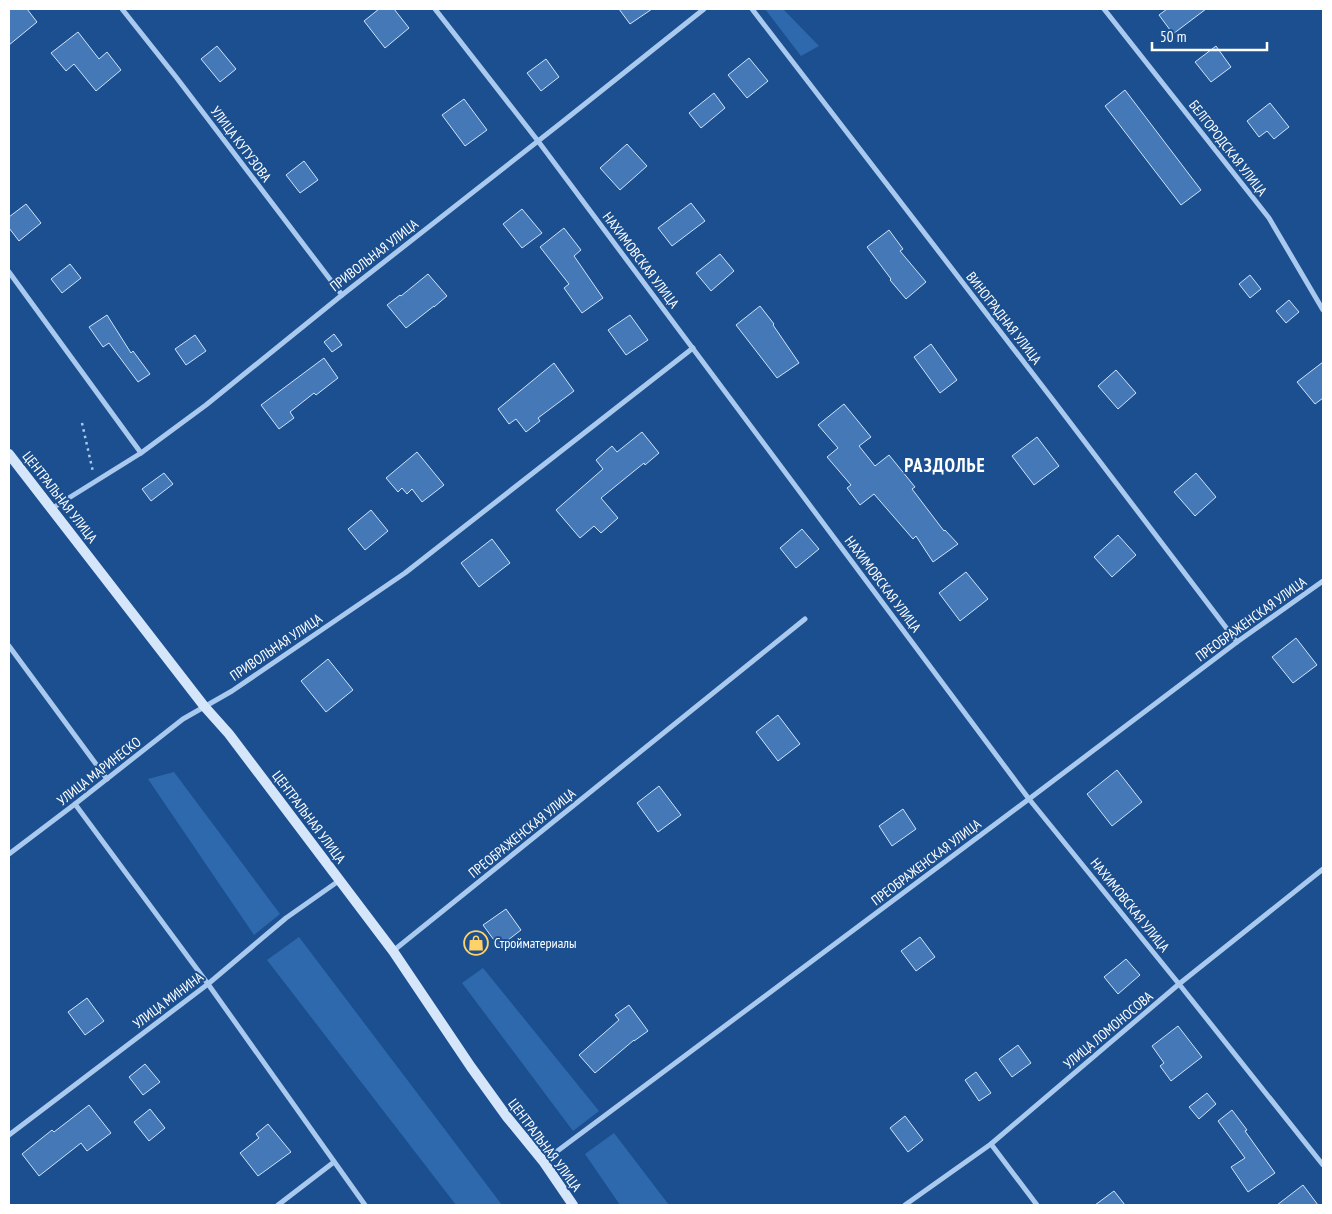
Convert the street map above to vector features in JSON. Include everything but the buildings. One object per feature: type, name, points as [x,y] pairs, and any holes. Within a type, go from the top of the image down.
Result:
[{"type":"main road","name":"ЦЕНТРАЛЬНАЯ УЛИЦА","points":[[9,454],[204,706],[229,734],[340,880],[393,951],[507,1118],[543,1162],[573,1205]]},
{"type":"street","name":"УЛИЦА КУТУЗОВА","points":[[122,9],[342,294]]},
{"type":"street","name":"НАХИМОВСКАЯ УЛИЦА","points":[[435,9],[538,141],[1029,799],[1323,1165]]},
{"type":"street","name":"ПРИВОЛЬНАЯ УЛИЦА","points":[[51,508],[141,453],[206,405],[342,294],[562,123],[704,9]]},
{"type":"street","name":"ВИНОГРАДНАЯ УЛИЦА","points":[[752,9],[1059,408],[1236,642]]},
{"type":"street","name":"БЕЛГОРОДСКАЯ УЛИЦА","points":[[1104,9],[1269,218],[1323,310]]},
{"type":"street","points":[[9,272],[141,453]]},
{"type":"street","name":"ПРИВОЛЬНАЯ УЛИЦА","points":[[204,706],[232,691],[405,573],[692,348]]},
{"type":"street","name":"ПРЕОБРАЖЕНСКАЯ УЛИЦА","points":[[543,1162],[1236,642],[1323,581]]},
{"type":"street","name":"ПРЕОБРАЖЕНСКАЯ УЛИЦА","points":[[393,951],[805,619]]},
{"type":"street","points":[[9,646],[107,779]]},
{"type":"street","name":"УЛИЦА МАРИНЕСКО","points":[[9,854],[183,719],[204,706]]},
{"type":"street","points":[[75,804],[208,984],[365,1205]]},
{"type":"street","name":"УЛИЦА ЛОМОНОСОВА","points":[[905,1205],[991,1144],[1179,984],[1323,869]]},
{"type":"street","name":"УЛИЦА МИНИНА","points":[[9,1135],[208,984],[286,918],[340,880]]},
{"type":"street","points":[[991,1144],[1038,1205]]},
{"type":"street","points":[[278,1205],[334,1162]]},
{"type":"path","points":[[82,423],[94,481]]},
{"type":"shaded area","points":[[765,9],[783,9],[819,46],[801,56]]},
{"type":"shaded area","points":[[174,772],[280,914],[254,935],[148,779]]},
{"type":"shaded area","points":[[299,937],[502,1205],[456,1205],[267,960]]},
{"type":"shaded area","points":[[483,968],[599,1111],[573,1131],[462,983]]},
{"type":"shaded area","points":[[614,1133],[669,1205],[620,1205],[585,1154]]},
{"type":"place","name":"Стройматериалы","points":[[476,943]]},
{"type":"district","name":"РАЗДОЛЬЕ","points":[[945,465]]}]
